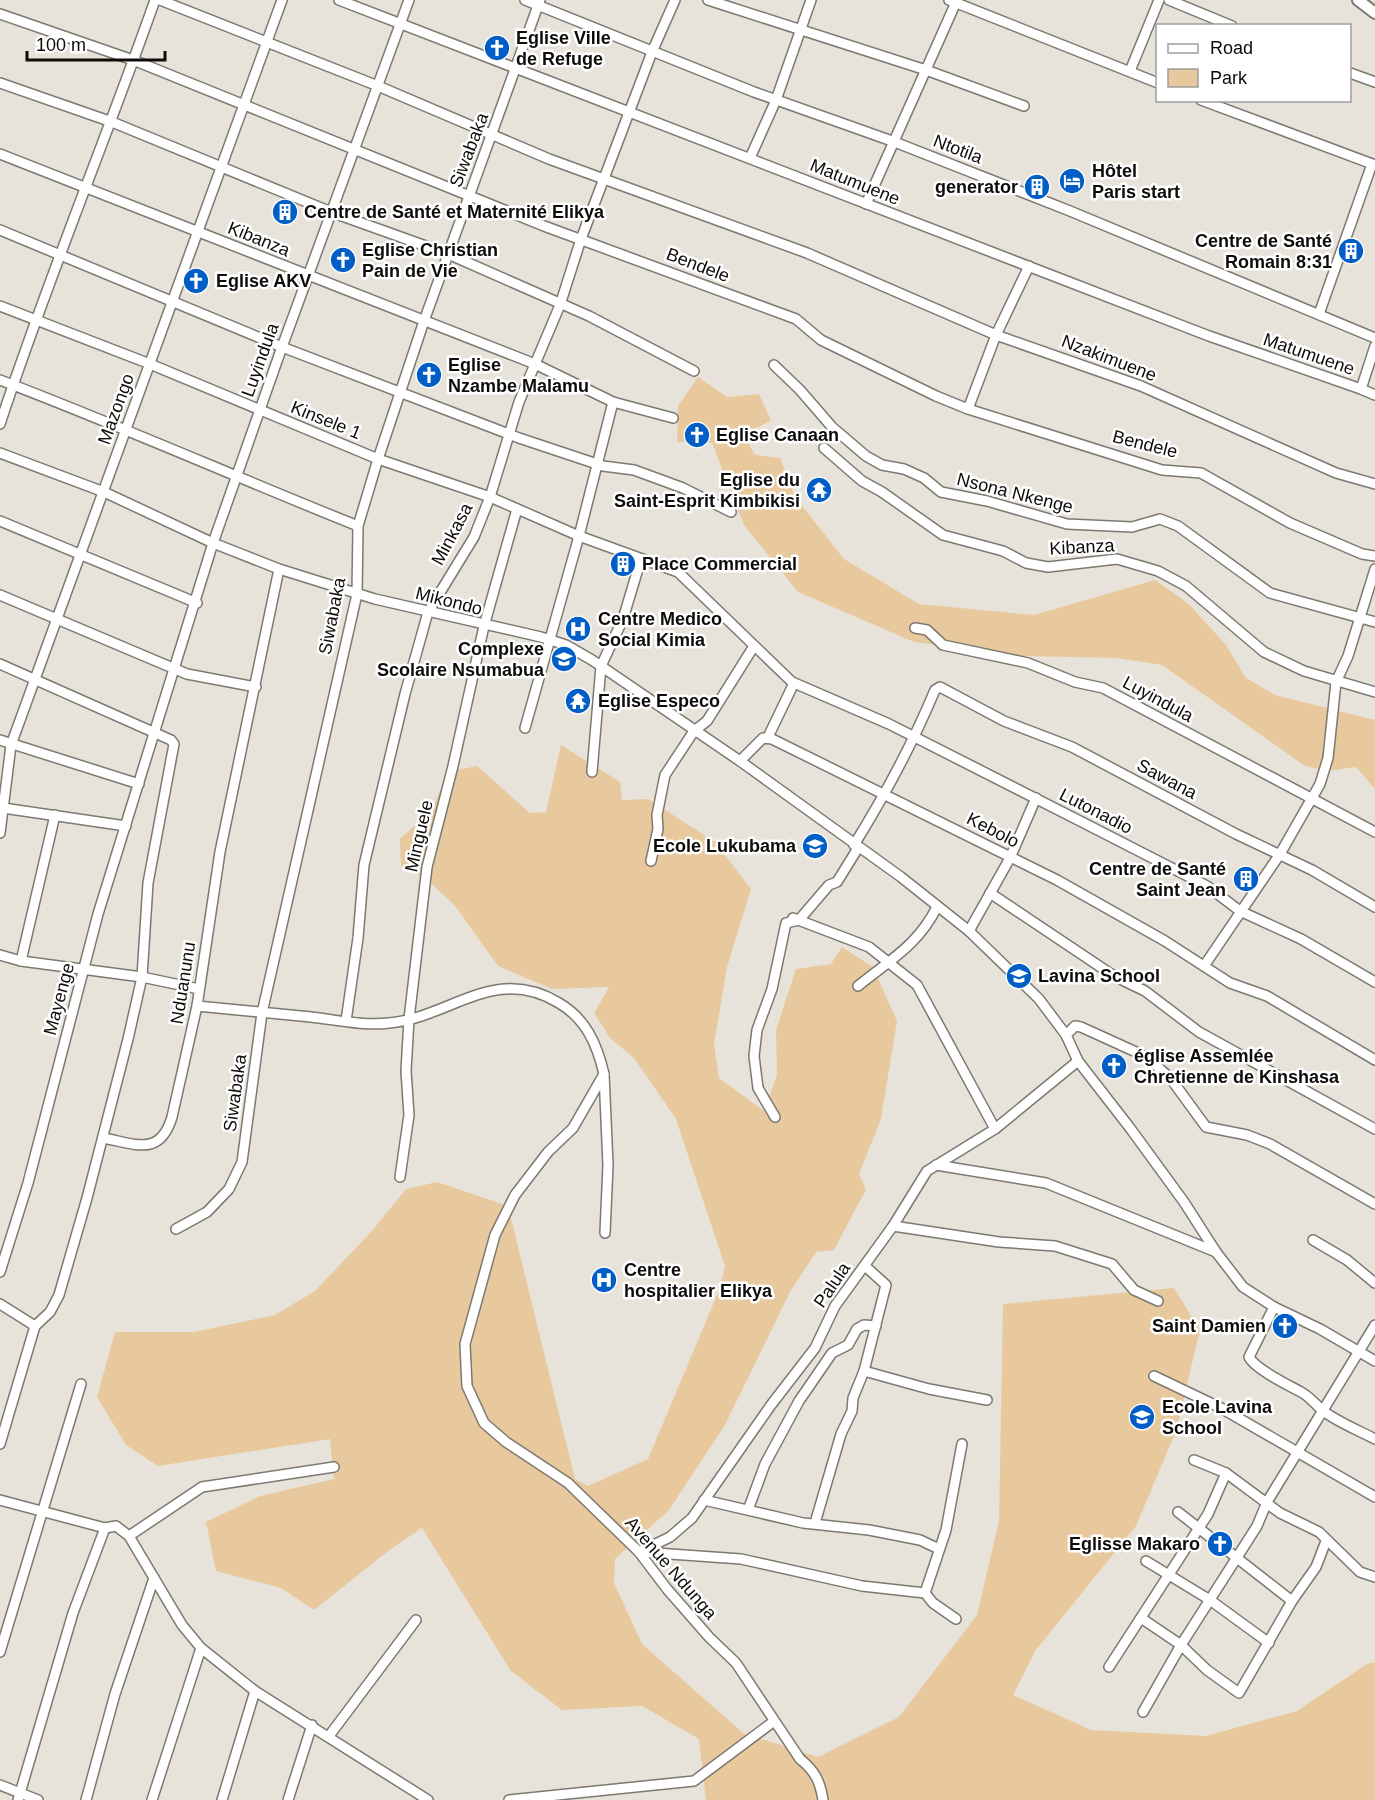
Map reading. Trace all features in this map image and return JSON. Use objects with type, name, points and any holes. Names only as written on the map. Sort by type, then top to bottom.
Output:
[{"type":"street","points":[[0,424],[59,255],[112,122],[155,0]]},
{"type":"street","points":[[160,0],[267,42]]},
{"type":"street","name":"Mazongo","points":[[0,833],[11,746],[37,680],[126,428],[200,232],[282,0]]},
{"type":"street","name":"Matumuene","points":[[339,0],[1209,336],[1375,395]]},
{"type":"street","name":"Luyindula","points":[[155,735],[197,603],[213,543],[409,0]]},
{"type":"street","name":"Ntotila","points":[[525,0],[539,2],[652,52],[776,100],[892,141],[1070,211],[1375,338]]},
{"type":"street","name":"Minkasa","points":[[346,1021],[364,865],[405,694],[428,612],[474,537],[490,497],[534,364],[560,305],[581,239],[652,52],[675,0]]},
{"type":"street","points":[[708,0],[926,70],[1024,106]]},
{"type":"street","points":[[750,158],[776,100],[811,0]]},
{"type":"street","points":[[1130,71],[1159,0]]},
{"type":"street","points":[[1168,0],[1227,24]]},
{"type":"street","points":[[1358,0],[1375,14]]},
{"type":"street","points":[[866,204],[954,1],[1156,81]]},
{"type":"street","name":"Siwabaka","points":[[176,1230],[207,1212],[229,1189],[242,1162],[262,1013],[357,594],[358,526],[424,321],[539,2]]},
{"type":"street","name":"Bendele","points":[[0,14],[133,60],[243,106],[581,239],[796,320],[821,340],[968,409],[1162,470],[1201,473],[1290,523],[1362,554],[1375,556]]},
{"type":"street","name":"Nzakimuene","points":[[267,42],[378,86],[549,159],[606,178],[831,263],[996,335],[1141,386],[1326,468],[1375,484]]},
{"type":"street","points":[[1351,73],[1375,82]]},
{"type":"street","points":[[0,83],[112,122],[331,212],[448,254],[589,316],[694,371]]},
{"type":"street","points":[[1206,102],[1374,164],[1319,314]]},
{"type":"street","name":"Kibanza","points":[[0,154],[534,364],[613,402],[673,418]]},
{"type":"street","points":[[0,230],[174,300],[282,347],[509,434],[598,464],[634,470],[683,488],[731,512]]},
{"type":"street","points":[[968,409],[996,335],[1029,266]]},
{"type":"street","name":"Kinsele 1","points":[[0,306],[150,364],[378,459],[490,497],[579,536],[678,572],[688,579],[754,646]]},
{"type":"street","points":[[1361,389],[1375,346]]},
{"type":"street","name":"Nsona Nkenge","points":[[774,365],[800,390],[832,427],[866,456],[882,465],[904,469],[924,478],[941,492],[987,501],[1067,524],[1132,527],[1161,519],[1178,526],[1270,593],[1375,622]]},
{"type":"street","points":[[0,380],[126,428],[236,477],[358,526]]},
{"type":"street","points":[[525,728],[579,536],[613,402]]},
{"type":"street","name":"Kibanza","points":[[824,448],[862,481],[882,492],[943,536],[1003,551],[1026,562],[1048,567],[1117,559],[1158,571],[1186,586],[1264,652],[1304,671],[1375,692]]},
{"type":"street","name":"Mikondo","points":[[0,453],[104,492],[213,543],[279,569],[357,594],[550,640],[566,645],[601,666],[740,761],[856,847],[901,877],[969,931],[1039,999],[1066,1035],[1078,1061],[1184,1202],[1216,1252],[1244,1287],[1274,1307],[1375,1361]]},
{"type":"street","name":"Minguele","points":[[400,1178],[409,1115],[406,1071],[409,1018],[427,867],[453,766],[484,626],[518,509]]},
{"type":"street","points":[[0,521],[197,603]]},
{"type":"street","points":[[592,772],[601,666],[623,619],[641,559]]},
{"type":"street","name":"Nduanunu","points":[[103,1138],[146,1146],[161,1141],[167,1133],[197,1006],[220,852],[279,569]]},
{"type":"street","points":[[1204,966],[1280,854],[1320,784],[1328,758],[1336,682],[1348,656],[1375,569]]},
{"type":"street","points":[[0,595],[59,618],[176,670],[256,687]]},
{"type":"street","name":"Luyindula","points":[[915,627],[927,630],[943,645],[1028,663],[1075,682],[1103,688],[1375,832]]},
{"type":"street","points":[[651,861],[665,775],[694,730],[707,721],[754,646]]},
{"type":"street","name":"Lutonadio","points":[[754,646],[794,683],[915,737],[1207,886],[1240,911],[1301,939],[1375,982]]},
{"type":"street","points":[[0,664],[155,735],[171,740],[174,744],[148,883],[141,977],[103,1138],[58,1295],[50,1312],[35,1326],[0,1444]]},
{"type":"street","points":[[740,761],[763,738],[768,737],[794,683]]},
{"type":"street","name":"Sawana","points":[[915,737],[935,690],[940,687],[1004,721],[1072,747],[1236,834],[1280,854],[1375,907]]},
{"type":"street","name":"Mayenge","points":[[0,1272],[28,1183],[98,914],[155,735]]},
{"type":"street","name":"Kebolo","points":[[768,737],[1095,901],[1230,983],[1267,996],[1375,1060]]},
{"type":"street","points":[[775,1117],[758,1088],[754,1056],[757,1030],[783,949],[786,923],[795,918],[829,885],[837,882],[915,737]]},
{"type":"street","points":[[0,740],[11,746],[139,784]]},
{"type":"street","points":[[969,931],[1011,858],[1036,798]]},
{"type":"street","points":[[3,808],[126,826]]},
{"type":"street","points":[[21,961],[55,815]]},
{"type":"street","points":[[990,893],[1114,976],[1145,991],[1199,1032],[1375,1129]]},
{"type":"street","points":[[858,986],[909,947],[923,932],[937,907]]},
{"type":"street","points":[[795,918],[869,947],[917,985],[995,1129]]},
{"type":"street","points":[[0,955],[21,961],[85,968],[199,988]]},
{"type":"street","points":[[197,1006],[346,1021],[390,1023],[501,988],[523,988],[544,994],[565,1006],[579,1018],[598,1049],[604,1074],[608,1166],[605,1233]]},
{"type":"street","points":[[1066,1035],[1075,1026],[1081,1027],[1147,1057],[1171,1079],[1206,1127],[1247,1135],[1270,1144],[1375,1204]]},
{"type":"street","name":"Palula","points":[[639,1552],[670,1537],[692,1518],[771,1405],[815,1348],[835,1306],[893,1226],[921,1178],[936,1165],[995,1129],[1078,1061]]},
{"type":"street","name":"Avenue Ndunga","points":[[604,1074],[573,1128],[548,1152],[515,1196],[495,1235],[465,1344],[467,1386],[484,1423],[506,1442],[568,1483],[639,1552],[709,1638],[736,1663],[773,1722],[800,1759],[813,1770],[821,1783],[823,1800]]},
{"type":"street","points":[[936,1165],[1046,1183],[1216,1252]]},
{"type":"street","points":[[893,1226],[999,1242],[1055,1246],[1112,1264],[1134,1290],[1158,1301]]},
{"type":"street","points":[[1313,1240],[1347,1260],[1375,1283]]},
{"type":"street","points":[[815,1523],[841,1434],[852,1412],[853,1398],[864,1371],[886,1285],[865,1266]]},
{"type":"street","points":[[0,1304],[35,1326]]},
{"type":"street","points":[[1274,1307],[1252,1348],[1249,1356],[1252,1364],[1280,1379],[1287,1387],[1302,1392],[1323,1410],[1375,1439]]},
{"type":"street","points":[[748,1510],[765,1464],[799,1401],[832,1353],[848,1345],[857,1329],[864,1325],[876,1326]]},
{"type":"street","points":[[1143,1712],[1181,1645],[1257,1526],[1267,1502],[1375,1325]]},
{"type":"street","points":[[864,1371],[929,1389],[987,1400]]},
{"type":"street","points":[[1154,1376],[1221,1408],[1375,1497]]},
{"type":"street","points":[[0,1652],[81,1384]]},
{"type":"street","points":[[925,1593],[946,1530],[962,1444]]},
{"type":"street","points":[[1194,1460],[1226,1473],[1280,1513],[1319,1533],[1360,1572],[1375,1577]]},
{"type":"street","points":[[129,1536],[202,1487],[334,1467]]},
{"type":"street","points":[[1109,1667],[1208,1514],[1226,1473]]},
{"type":"street","points":[[0,1500],[42,1509],[105,1528],[116,1526],[129,1536],[182,1624],[201,1648],[255,1691],[428,1800]]},
{"type":"street","points":[[704,1500],[815,1523],[920,1540],[939,1549]]},
{"type":"street","points":[[1178,1512],[1292,1600]]},
{"type":"street","points":[[19,1797],[73,1613],[105,1528]]},
{"type":"street","points":[[1141,1618],[1181,1645],[1208,1670],[1239,1693],[1292,1600],[1316,1566],[1326,1541]]},
{"type":"street","points":[[639,1552],[741,1559],[862,1586],[925,1593],[933,1603],[956,1619]]},
{"type":"street","points":[[1146,1561],[1210,1600],[1269,1643]]},
{"type":"street","points":[[86,1800],[114,1694],[154,1578]]},
{"type":"street","points":[[329,1736],[416,1620]]},
{"type":"street","points":[[152,1800],[201,1648]]},
{"type":"street","points":[[222,1800],[255,1691]]},
{"type":"street","points":[[509,1800],[694,1781],[773,1722]]},
{"type":"street","points":[[288,1800],[312,1725]]},
{"type":"street","points":[[0,1785],[19,1797],[38,1800]]},
{"type":"green space","points":[[698,377],[727,397],[759,394],[771,420],[744,435],[755,455],[780,458],[795,497],[844,559],[919,604],[1034,615],[1155,580],[1189,604],[1226,645],[1246,678],[1275,695],[1375,720],[1375,789],[1356,767],[1327,771],[1305,766],[1162,665],[1117,658],[1024,656],[914,642],[798,592],[744,525],[712,443],[677,442],[678,406]]},
{"type":"green space","points":[[561,745],[620,782],[622,800],[648,799],[715,842],[751,889],[727,967],[714,1044],[719,1078],[764,1111],[777,1075],[776,1030],[796,969],[831,964],[842,947],[873,967],[897,1021],[881,1119],[859,1174],[866,1190],[834,1250],[816,1252],[790,1292],[725,1425],[669,1510],[615,1559],[614,1583],[642,1644],[743,1733],[818,1757],[899,1717],[977,1615],[999,1521],[1003,1304],[1174,1288],[1200,1330],[1176,1431],[1136,1526],[1035,1651],[1013,1695],[1091,1730],[1206,1736],[1297,1711],[1367,1664],[1375,1662],[1375,1800],[706,1800],[699,1739],[642,1706],[562,1710],[511,1671],[422,1528],[388,1551],[314,1610],[281,1588],[216,1571],[206,1522],[260,1496],[334,1479],[330,1439],[158,1466],[126,1445],[97,1397],[115,1332],[194,1332],[275,1315],[315,1291],[371,1232],[406,1189],[437,1182],[508,1206],[575,1479],[588,1486],[648,1459],[720,1288],[725,1266],[676,1119],[634,1058],[610,1038],[594,1013],[609,987],[552,989],[498,966],[455,906],[428,880],[401,866],[400,839],[432,810],[448,772],[477,766],[530,813],[546,812]]},
{"type":"place","name":"Eglise Ville de Refuge","points":[[497,48]]},
{"type":"place","name":"Hôtel Paris start","points":[[1072,181]]},
{"type":"place","name":"generator","points":[[1037,187]]},
{"type":"place","name":"Centre de Santé et Maternité Elikya","points":[[285,212]]},
{"type":"place","name":"Centre de Santé Romain 8:31","points":[[1351,251]]},
{"type":"place","name":"Eglise Christian Pain de Vie","points":[[343,260]]},
{"type":"place","name":"Eglise AKV","points":[[196,281]]},
{"type":"place","name":"Eglise Nzambe Malamu","points":[[429,375]]},
{"type":"place","name":"Eglise Canaan","points":[[697,435]]},
{"type":"place","name":"Eglise du Saint-Esprit Kimbikisi","points":[[819,490]]},
{"type":"place","name":"Place Commercial","points":[[623,564]]},
{"type":"place","name":"Centre Medico Social Kimia","points":[[578,629]]},
{"type":"place","name":"Complexe Scolaire Nsumabua","points":[[564,659]]},
{"type":"place","name":"Eglise Especo","points":[[578,701]]},
{"type":"place","name":"Ecole Lukubama","points":[[815,846]]},
{"type":"place","name":"Centre de Santé Saint Jean","points":[[1246,879]]},
{"type":"place","name":"Lavina School","points":[[1019,976]]},
{"type":"place","name":"église Assemlée Chretienne de Kinshasa","points":[[1114,1066]]},
{"type":"place","name":"Centre hospitalier Elikya","points":[[604,1280]]},
{"type":"place","name":"Saint Damien","points":[[1285,1326]]},
{"type":"place","name":"Ecole Lavina School","points":[[1142,1417]]},
{"type":"place","name":"Eglisse Makaro","points":[[1220,1544]]}]
